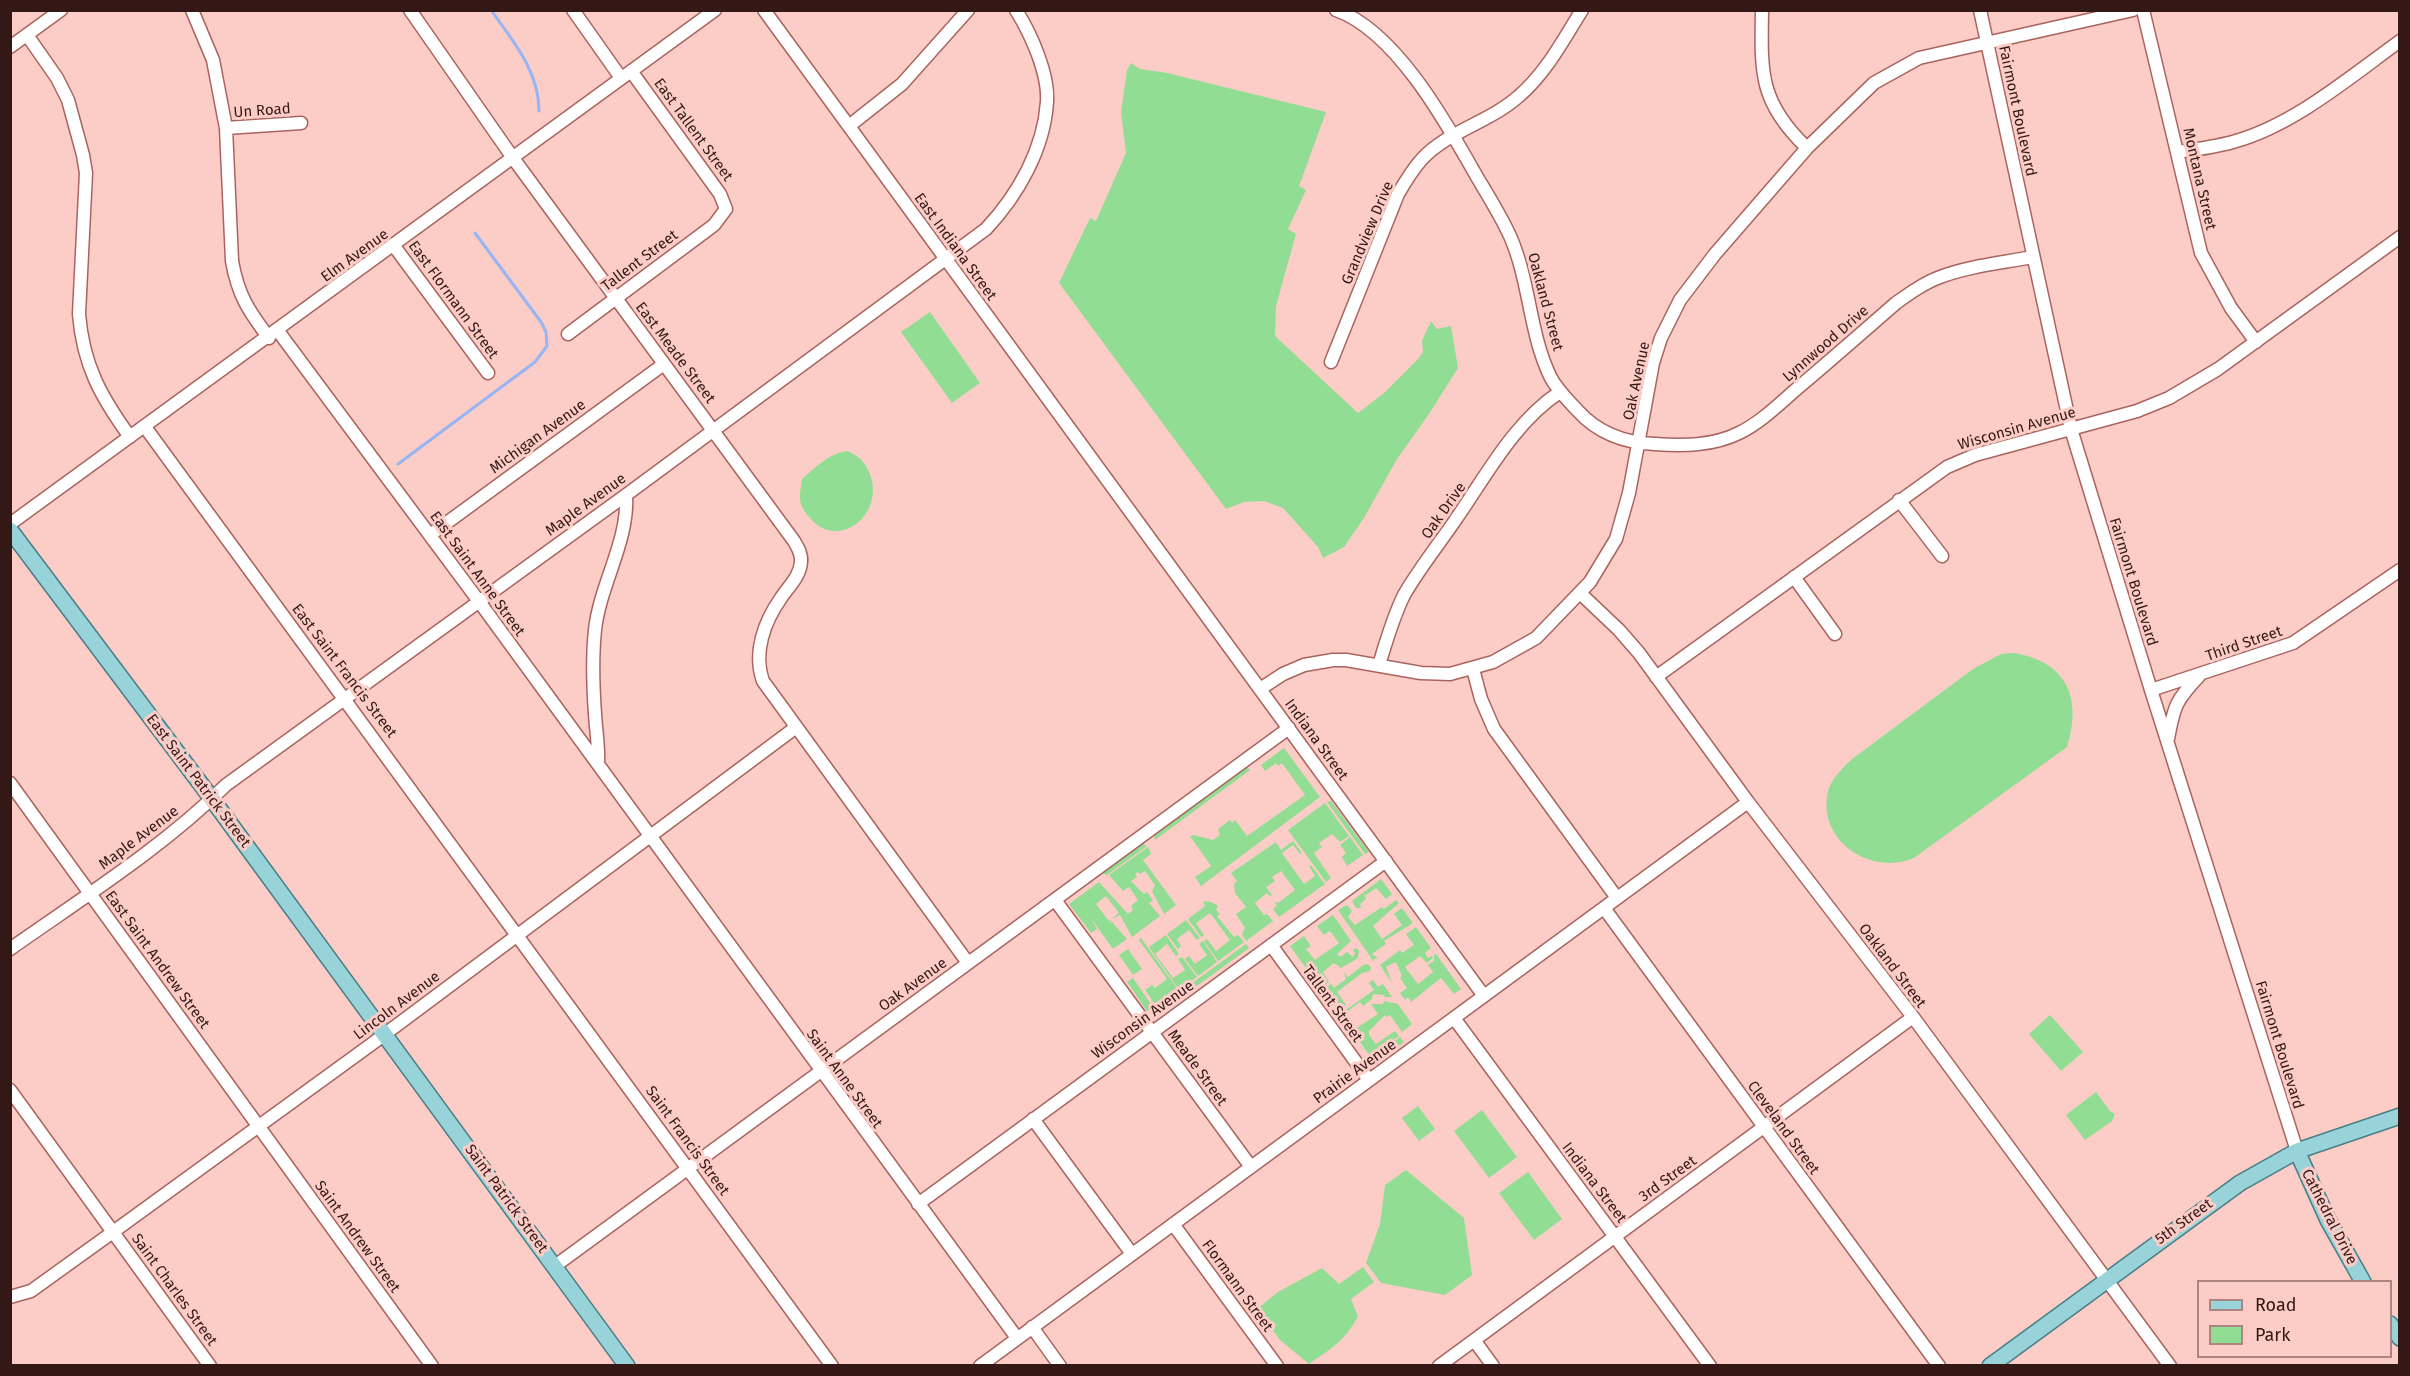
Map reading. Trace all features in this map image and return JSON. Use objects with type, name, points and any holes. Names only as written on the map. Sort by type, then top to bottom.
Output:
[{"type":"main road","name":"East Saint Patrick Street","points":[[10,530],[212,799],[384,1034]]},
{"type":"main road","name":"Saint Patrick Street","points":[[384,1034],[627,1365]]},
{"type":"main road","name":"5th Street","points":[[1990,1365],[2222,1195],[2297,1151],[2400,1116]]},
{"type":"main road","name":"Cathedral Drive","points":[[2297,1151],[2328,1220],[2362,1280]]},
{"type":"street","points":[[10,47],[61,10]]},
{"type":"street","name":"East Saint Anne Street","points":[[192,10],[213,60],[226,129],[232,261],[235,281],[241,297],[273,334],[430,535],[649,836]]},
{"type":"street","name":"East Meade Street","points":[[410,10],[513,158],[800,551],[801,560],[798,573],[772,612],[760,643],[758,658],[763,681],[795,728]]},
{"type":"street","name":"East Tallent Street","points":[[573,10],[720,194],[726,209]]},
{"type":"street","name":"Elm Avenue","points":[[10,524],[716,10]]},
{"type":"street","name":"East Indiana Street","points":[[764,10],[1123,501]]},
{"type":"street","points":[[849,126],[902,84],[968,10]]},
{"type":"street","name":"Maple Avenue","points":[[10,949],[161,841],[226,785],[478,600],[626,495],[987,229],[1006,207],[1028,170],[1040,136],[1047,100],[1041,64],[1029,30],[1016,10]]},
{"type":"street","name":"Grandview Drive","points":[[1331,362],[1398,194],[1422,159],[1454,136],[1504,108],[1520,96],[1552,58],[1582,10]]},
{"type":"street","points":[[1762,10],[1761,67],[1766,88],[1790,132],[1808,148]]},
{"type":"street","name":"Fairmont Boulevard","points":[[1980,10],[2071,429],[2297,1151]]},
{"type":"street","name":"Oak Avenue","points":[[1260,689],[1283,674],[1304,665],[1346,660],[1421,673],[1450,674],[1493,662],[1536,638],[1580,593],[1603,564],[1616,539],[1629,493],[1653,363],[1661,338],[1680,300],[1715,254],[1808,148],[1858,96],[1893,71],[1919,58],[2133,10]]},
{"type":"street","name":"Montana Street","points":[[2143,10],[2201,253],[2231,308],[2256,342]]},
{"type":"street","name":"Oakland Street","points":[[1342,11],[1372,32],[1395,54],[1429,98],[1454,136],[1510,235],[1518,257],[1543,357],[1550,377],[1560,392],[1583,417],[1597,427],[1613,436],[1639,444]]},
{"type":"street","points":[[27,35],[57,78],[77,128],[86,174],[81,331],[90,370],[99,391],[130,437]]},
{"type":"street","points":[[2178,152],[2237,141],[2276,124],[2324,96],[2400,41]]},
{"type":"street","name":"Un Road","points":[[226,129],[301,123]]},
{"type":"street","name":"Tallent Street","points":[[568,334],[714,225],[726,209]]},
{"type":"street","name":"Wisconsin Avenue","points":[[1656,676],[1947,467],[1966,458],[2137,411],[2169,398],[2218,369],[2400,237]]},
{"type":"street","name":"East Flormann Street","points":[[394,246],[488,373]]},
{"type":"street","name":"Lynnwood Drive","points":[[1639,444],[1681,446],[1712,442],[1740,433],[1768,414],[1896,303],[1915,290],[1939,277],[1964,269],[2032,257]]},
{"type":"street","name":"Michigan Avenue","points":[[430,535],[664,364]]},
{"type":"street","name":"Oak Drive","points":[[1379,665],[1391,626],[1404,596],[1506,446],[1531,416],[1547,400],[1560,392]]},
{"type":"street","name":"East Saint Francis Street","points":[[145,427],[518,934]]},
{"type":"street","points":[[598,764],[599,747],[592,665],[595,629],[603,592],[625,523],[626,495]]},
{"type":"street","points":[[1899,500],[1942,556]]},
{"type":"street","name":"Indiana Street","points":[[1123,501],[1484,996]]},
{"type":"street","name":"Third Street","points":[[2151,690],[2293,643],[2400,570]]},
{"type":"street","points":[[1794,577],[1835,634]]},
{"type":"street","name":"Oakland Street","points":[[1580,593],[1619,630],[1656,676],[1748,802],[1913,1017],[2170,1365]]},
{"type":"street","points":[[1473,669],[1484,706],[1498,735],[1617,898]]},
{"type":"street","points":[[2168,743],[2174,707],[2183,692],[2200,675]]},
{"type":"street","points":[[795,728],[968,963]]},
{"type":"street","name":"Lincoln Avenue","points":[[10,1297],[31,1291],[113,1232],[384,1034],[795,728]]},
{"type":"street","name":"Oak Avenue","points":[[555,1266],[1289,728]]},
{"type":"street","name":"East Saint Andrew Street","points":[[10,783],[258,1126]]},
{"type":"street","name":"Prairie Avenue","points":[[980,1365],[1748,802]]},
{"type":"street","name":"Saint Anne Street","points":[[649,836],[1017,1338]]},
{"type":"street","name":"Wisconsin Avenue","points":[[918,1204],[1386,861]]},
{"type":"street","name":"Meade Street","points":[[1055,900],[1251,1167]]},
{"type":"street","name":"Cleveland Street","points":[[1604,908],[1939,1365]]},
{"type":"street","name":"Saint Francis Street","points":[[518,934],[832,1365]]},
{"type":"street","name":"Tallent Street","points":[[1271,945],[1369,1080]]},
{"type":"street","name":"3rd Street","points":[[1439,1365],[1765,1128],[1913,1017]]},
{"type":"street","name":"Indiana Street","points":[[1454,1018],[1710,1365]]},
{"type":"street","name":"Saint Charles Street","points":[[10,1090],[210,1365]]},
{"type":"street","points":[[1033,1119],[1132,1254]]},
{"type":"street","name":"Saint Andrew Street","points":[[258,1126],[432,1365]]},
{"type":"street","name":"Flormann Street","points":[[1173,1224],[1277,1365]]},
{"type":"street","points":[[1032,1327],[1060,1365]]},
{"type":"street","points":[[1474,1340],[1493,1365]]},
{"type":"green space","points":[[1131,63],[1140,69],[1167,73],[1326,112],[1299,186],[1306,190],[1288,229],[1296,234],[1276,306],[1275,336],[1358,413],[1384,393],[1418,359],[1423,352],[1422,341],[1431,321],[1437,329],[1451,326],[1458,368],[1397,459],[1364,518],[1344,547],[1323,558],[1318,547],[1283,508],[1264,501],[1244,502],[1226,509],[1059,283],[1090,218],[1096,221],[1126,153],[1121,112],[1127,70]]},
{"type":"green space","points":[[930,312],[980,383],[952,403],[901,332]]},
{"type":"green space","points":[[847,451],[856,455],[865,464],[871,477],[873,491],[864,516],[845,530],[833,531],[821,527],[803,508],[800,497],[802,479],[828,458]]},
{"type":"green space","points":[[2013,653],[2031,657],[2046,664],[2058,673],[2066,684],[2073,712],[2067,747],[1914,858],[1897,862],[1880,862],[1863,857],[1849,849],[1837,837],[1830,823],[1826,806],[1829,788],[1839,772],[1852,759],[1973,669],[2001,654]]},
{"type":"green space","points":[[1284,748],[1320,797],[1201,886],[1195,877],[1211,866],[1190,836],[1213,840],[1220,835],[1218,829],[1230,820],[1232,823],[1235,820],[1247,836],[1305,795],[1282,763],[1278,766],[1276,763],[1265,771],[1261,765]]},
{"type":"green space","points":[[1246,766],[1250,770],[1155,840],[1154,834]]},
{"type":"green space","points":[[1331,801],[1369,852],[1365,854],[1327,802]]},
{"type":"green space","points":[[1325,803],[1349,836],[1340,842],[1332,834],[1319,843],[1322,847],[1314,853],[1331,878],[1326,882],[1288,830]]},
{"type":"green space","points":[[1350,837],[1363,855],[1347,866],[1342,857],[1346,853],[1340,845]]},
{"type":"green space","points":[[1293,841],[1302,853],[1300,854],[1293,845],[1282,853],[1304,884],[1315,876],[1309,866],[1311,865],[1325,884],[1279,917],[1273,909],[1277,906],[1274,902],[1278,903],[1295,890],[1281,871],[1272,877],[1275,881],[1266,887],[1272,895],[1267,893],[1255,903],[1264,915],[1267,914],[1273,921],[1246,941],[1242,934],[1245,928],[1236,914],[1246,907],[1235,893],[1234,884],[1237,881],[1231,873],[1276,842],[1281,850]]},
{"type":"green space","points":[[1142,843],[1147,846],[1107,875],[1102,873]]},
{"type":"green space","points":[[1148,847],[1151,854],[1143,860],[1176,905],[1164,914],[1152,891],[1155,885],[1145,871],[1135,874],[1137,877],[1131,881],[1144,894],[1147,892],[1153,900],[1149,903],[1160,916],[1132,937],[1120,915],[1112,919],[1119,913],[1106,896],[1096,904],[1109,921],[1112,920],[1109,923],[1112,922],[1127,939],[1113,949],[1090,917],[1097,929],[1091,933],[1069,904],[1099,882],[1128,914],[1133,910],[1131,906],[1138,900],[1129,887],[1123,891],[1109,875]]},
{"type":"green space","points":[[1381,879],[1392,894],[1386,899],[1376,888],[1364,894],[1366,899],[1360,904],[1361,908],[1356,908],[1352,901]]},
{"type":"green space","points":[[1396,900],[1399,903],[1373,926],[1382,939],[1402,925],[1394,914],[1402,908],[1413,923],[1384,941],[1386,944],[1372,954],[1378,958],[1374,959],[1374,962],[1338,910],[1347,905],[1352,911],[1348,917],[1355,925]]},
{"type":"green space","points":[[1203,901],[1218,906],[1216,910],[1220,914],[1217,916],[1234,937],[1238,935],[1244,942],[1218,961],[1204,941],[1207,939],[1216,951],[1230,940],[1210,913],[1196,923],[1204,935],[1201,937],[1188,919],[1205,906]]},
{"type":"green space","points":[[1333,915],[1351,941],[1337,954],[1340,957],[1347,952],[1353,957],[1355,948],[1359,950],[1358,958],[1341,968],[1334,963],[1323,972],[1329,982],[1321,989],[1290,946],[1304,936],[1311,946],[1306,949],[1315,960],[1339,943],[1330,931],[1324,935],[1317,926]]},
{"type":"green space","points":[[1186,920],[1200,938],[1197,940],[1189,930],[1177,939],[1181,946],[1178,949],[1167,934]]},
{"type":"green space","points":[[1416,927],[1431,948],[1425,953],[1428,958],[1432,956],[1433,958],[1427,963],[1420,956],[1405,967],[1418,984],[1433,972],[1428,965],[1434,961],[1436,954],[1461,989],[1454,994],[1441,978],[1411,1002],[1408,997],[1405,1000],[1400,993],[1407,988],[1400,978],[1402,976],[1396,962],[1386,967],[1392,983],[1380,965],[1400,950],[1402,953],[1414,945],[1406,934]]},
{"type":"green space","points":[[1166,935],[1179,954],[1176,956],[1167,944],[1155,954],[1173,978],[1185,970],[1178,959],[1182,957],[1197,977],[1179,990],[1149,947]]},
{"type":"green space","points":[[1141,938],[1178,990],[1156,1006],[1145,990],[1152,985],[1155,988],[1167,979],[1139,940]]},
{"type":"green space","points":[[1203,941],[1217,962],[1198,976],[1185,959],[1189,956],[1195,964],[1207,955],[1199,944]]},
{"type":"green space","points":[[1246,944],[1249,948],[1161,1012],[1158,1008]]},
{"type":"green space","points":[[1128,949],[1142,969],[1133,975],[1119,955]]},
{"type":"green space","points":[[1368,964],[1370,971],[1362,973],[1337,992],[1346,1005],[1338,1011],[1323,990],[1331,984],[1334,988],[1346,979],[1344,972],[1348,977],[1363,965]]},
{"type":"green space","points":[[1133,978],[1153,1007],[1147,1011],[1127,982]]},
{"type":"green space","points":[[1373,980],[1378,987],[1383,984],[1392,997],[1373,994],[1372,999],[1363,1006],[1360,1002],[1341,1016],[1340,1014],[1374,990],[1369,983]]},
{"type":"green space","points":[[1384,1001],[1398,1004],[1412,1024],[1402,1032],[1390,1015],[1387,1017],[1385,1015],[1369,1031],[1369,1035],[1376,1044],[1395,1031],[1399,1036],[1370,1056],[1352,1031],[1378,1014],[1371,1004],[1383,1004]]},
{"type":"green space","points":[[2050,1015],[2083,1052],[2061,1071],[2029,1034]]},
{"type":"green space","points":[[1400,1037],[1404,1042],[1376,1063],[1372,1057]]},
{"type":"green space","points":[[2096,1092],[2110,1111],[2115,1114],[2112,1121],[2085,1140],[2066,1115]]},
{"type":"green space","points":[[1418,1106],[1435,1129],[1419,1141],[1402,1118]]},
{"type":"green space","points":[[1482,1110],[1517,1157],[1489,1178],[1454,1131]]},
{"type":"green space","points":[[1406,1170],[1464,1218],[1472,1275],[1445,1295],[1381,1283],[1366,1263],[1380,1224],[1385,1185]]},
{"type":"green space","points":[[1528,1172],[1562,1219],[1534,1240],[1499,1193]]},
{"type":"green space","points":[[1363,1267],[1374,1282],[1351,1299],[1358,1316],[1343,1338],[1309,1364],[1280,1340],[1257,1309],[1278,1292],[1322,1268],[1339,1284]]},
{"type":"waterway","points":[[491,10],[516,45],[530,70],[538,96],[539,111]]},
{"type":"waterway","points":[[398,464],[535,362],[547,346],[546,332],[541,322],[475,233]]}]
